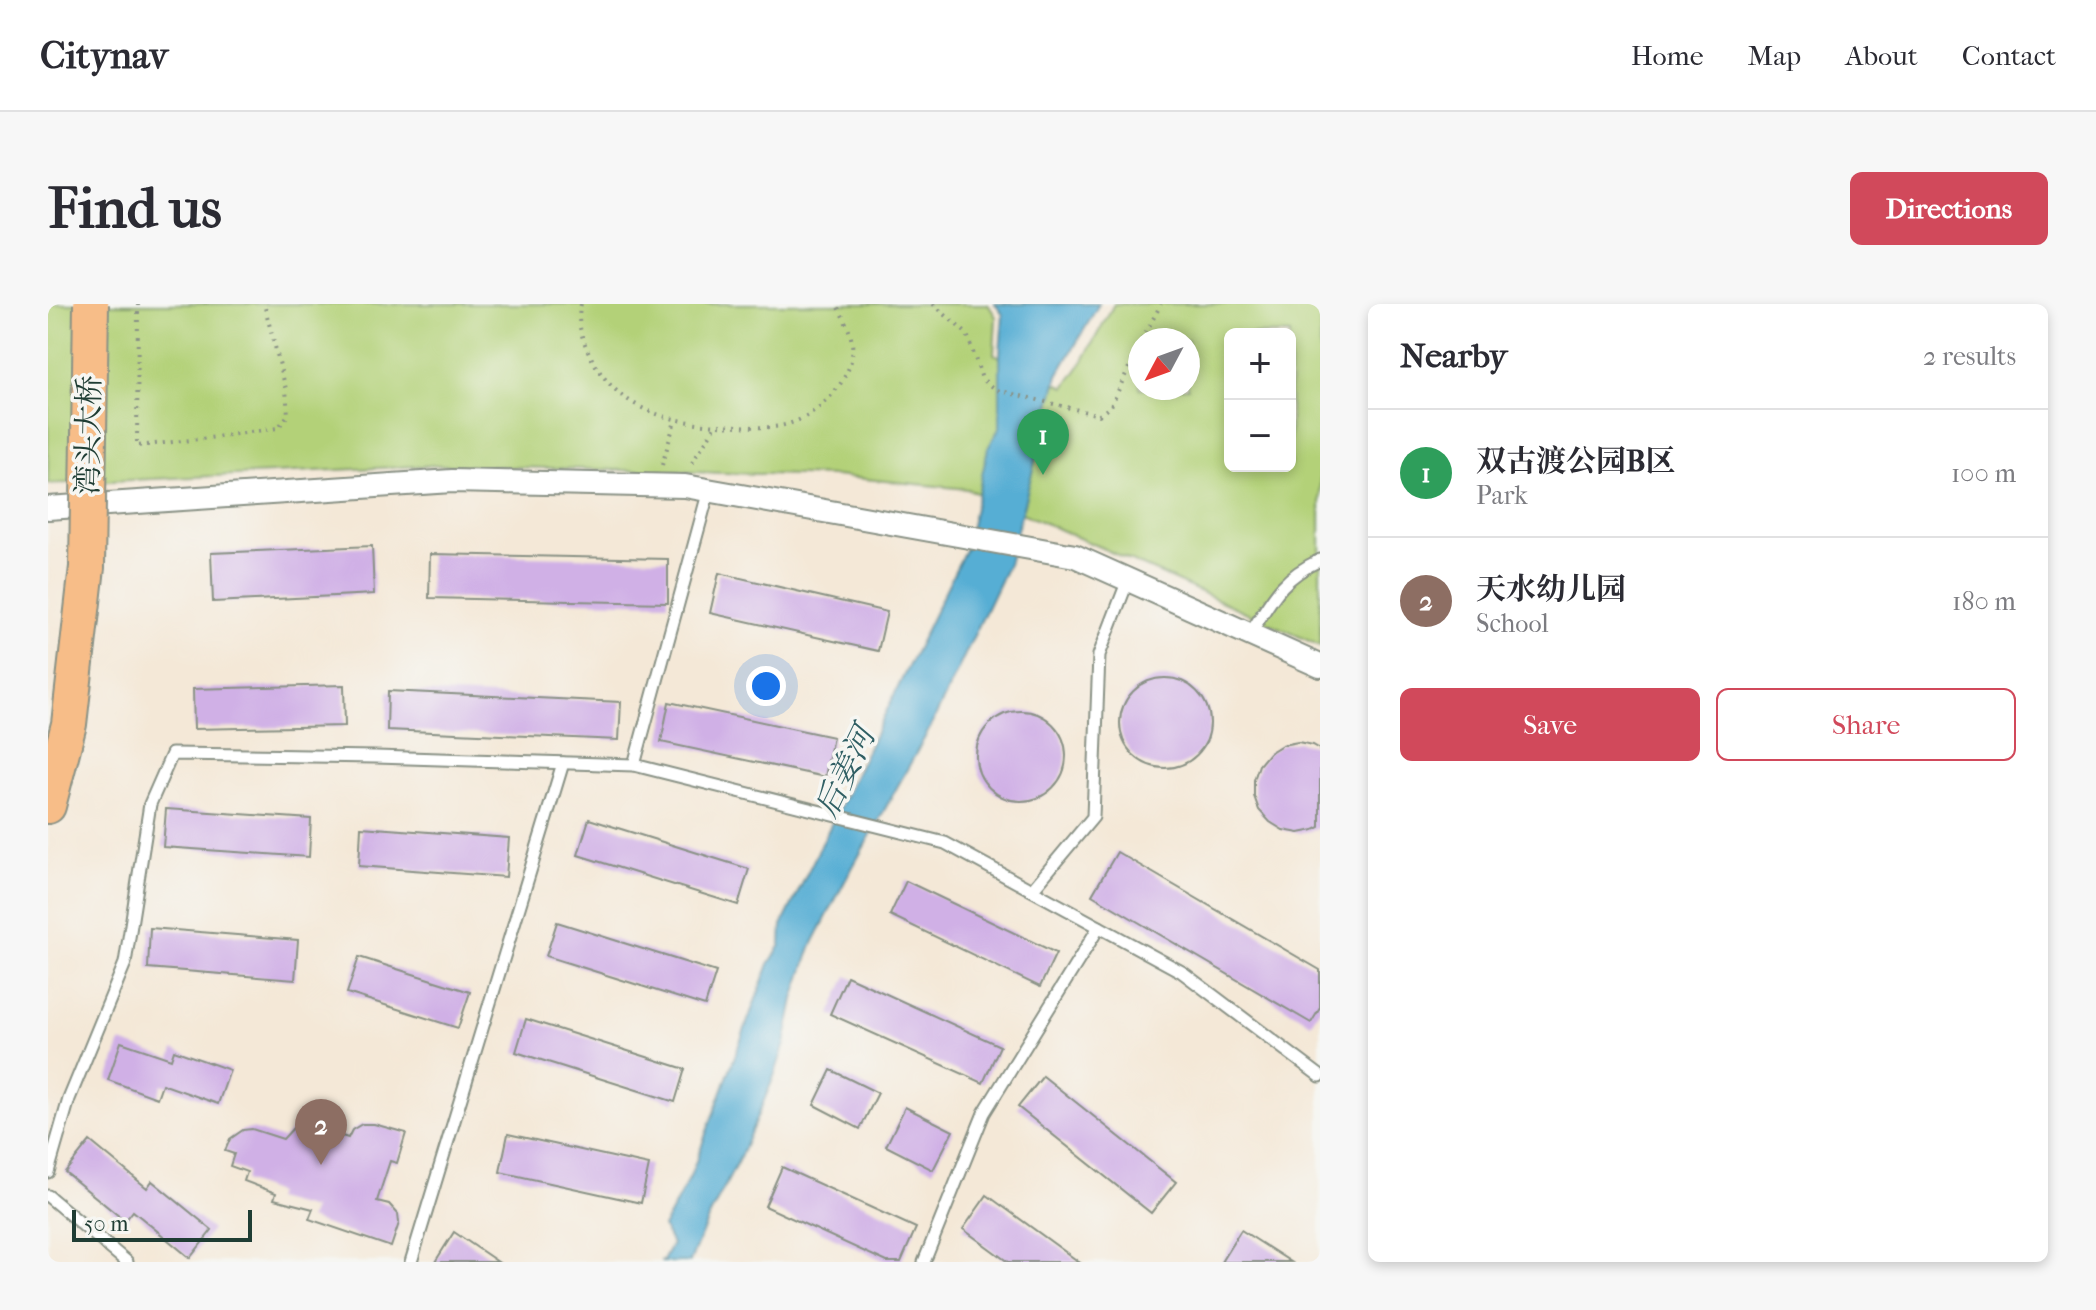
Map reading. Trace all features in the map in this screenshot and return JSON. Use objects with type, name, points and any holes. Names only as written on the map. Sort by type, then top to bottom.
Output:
[{"type":"main road","name":"湾头大桥","points":[[48,806],[69,724],[87,567],[91,304]]},
{"type":"street","points":[[48,508],[452,481],[667,486],[709,490],[1075,556],[1320,666]]},
{"type":"lane","points":[[634,765],[709,490]]},
{"type":"lane","points":[[1250,634],[1282,585],[1304,567],[1320,560]]},
{"type":"lane","points":[[1032,890],[1093,817],[1099,655],[1128,580]]},
{"type":"lane","points":[[48,1172],[69,1099],[125,963],[150,804],[172,754],[634,765],[945,843],[1182,972],[1320,1076]]},
{"type":"lane","points":[[411,1262],[563,763]]},
{"type":"lane","points":[[924,1262],[984,1113],[1099,927]]},
{"type":"lane","points":[[48,1196],[127,1262]]},
{"type":"path","points":[[138,304],[137,446],[278,428],[288,415],[286,389],[264,304]]},
{"type":"path","points":[[581,304],[578,317],[583,339],[594,363],[613,386],[635,404],[675,421],[770,427],[788,424],[811,414],[831,397],[846,374],[853,347],[847,323],[836,304]]},
{"type":"path","points":[[933,304],[967,334],[982,379],[997,390],[1099,415],[1111,406],[1128,370]]},
{"type":"path","points":[[1148,328],[1161,304]]},
{"type":"path","points":[[667,486],[675,421]]},
{"type":"path","points":[[667,486],[716,425]]},
{"type":"green space","points":[[48,304],[988,304],[996,317],[994,354],[1065,387],[1114,304],[1320,304],[1320,646],[967,489],[834,476],[441,465],[48,484]]},
{"type":"water","points":[[995,304],[1099,304],[1058,375],[1008,564],[930,728],[811,947],[794,999],[785,1044],[742,1153],[690,1262],[660,1262],[672,1244],[663,1227],[690,1177],[769,964],[781,945],[782,925],[966,548],[988,448],[1000,427],[1003,315]]},
{"type":"building","points":[[372,546],[374,594],[213,602],[211,553]]},
{"type":"building","points":[[430,554],[668,559],[668,603],[429,598]]},
{"type":"building","points":[[719,573],[887,612],[878,651],[710,613]]},
{"type":"building","points":[[1165,678],[1182,682],[1197,691],[1206,706],[1210,723],[1206,740],[1197,755],[1182,764],[1165,768],[1148,764],[1133,755],[1124,740],[1120,723],[1124,706],[1133,691],[1148,682]]},
{"type":"building","points":[[344,685],[345,726],[194,729],[193,689]]},
{"type":"building","points":[[388,691],[621,702],[619,740],[387,730]]},
{"type":"building","points":[[669,702],[833,737],[825,777],[661,742]]},
{"type":"building","points":[[1021,711],[1038,715],[1053,724],[1062,739],[1066,756],[1062,773],[1053,788],[1038,797],[1021,801],[1004,797],[989,788],[980,773],[976,756],[980,739],[989,724],[1004,715]]},
{"type":"building","points":[[1298,742],[1320,749],[1320,827],[1299,833],[1283,830],[1270,822],[1259,810],[1254,796],[1254,780],[1259,765],[1269,753],[1282,745]]},
{"type":"building","points":[[166,809],[311,819],[309,857],[163,847]]},
{"type":"building","points":[[589,819],[749,869],[738,905],[578,855]]},
{"type":"building","points":[[361,827],[509,838],[506,877],[359,866]]},
{"type":"building","points":[[1117,852],[1320,970],[1320,1008],[1311,1023],[1092,895]]},
{"type":"building","points":[[906,881],[1056,953],[1040,987],[890,915]]},
{"type":"building","points":[[557,922],[716,972],[705,1006],[546,956]]},
{"type":"building","points":[[150,928],[298,940],[295,980],[148,968]]},
{"type":"building","points":[[359,957],[470,992],[458,1028],[347,993]]},
{"type":"building","points":[[847,976],[1000,1046],[983,1083],[830,1014]]},
{"type":"building","points":[[526,1019],[685,1069],[675,1102],[516,1052]]},
{"type":"building","points":[[121,1042],[171,1059],[174,1050],[230,1070],[218,1104],[162,1084],[157,1098],[108,1080]]},
{"type":"building","points":[[831,1070],[878,1093],[860,1129],[814,1105]]},
{"type":"building","points":[[1043,1076],[1176,1182],[1151,1213],[1018,1107]]},
{"type":"building","points":[[905,1107],[953,1131],[933,1170],[886,1146]]},
{"type":"building","points":[[362,1124],[374,1124],[406,1133],[397,1163],[390,1161],[377,1201],[389,1204],[398,1214],[399,1223],[391,1247],[309,1219],[313,1209],[274,1199],[276,1193],[244,1181],[247,1172],[230,1166],[234,1154],[225,1151],[230,1139],[243,1130],[252,1129],[283,1139],[294,1127],[307,1125],[348,1138],[352,1130]]},
{"type":"building","points":[[508,1134],[649,1165],[641,1203],[500,1172]]},
{"type":"building","points":[[90,1141],[147,1188],[152,1181],[212,1230],[190,1258],[133,1211],[125,1221],[65,1172]]},
{"type":"building","points":[[782,1167],[916,1228],[901,1262],[887,1262],[765,1206]]},
{"type":"building","points":[[987,1195],[1079,1262],[1008,1262],[963,1229]]},
{"type":"building","points":[[1241,1230],[1291,1262],[1221,1262]]},
{"type":"building","points":[[454,1232],[498,1262],[435,1262]]},
{"type":"place","name":"双古渡公园B区","points":[[1043,475]]},
{"type":"place","name":"天水幼儿园","points":[[321,1165]]},
{"type":"water label","name":"后姜河","points":[[845,772]]}]
